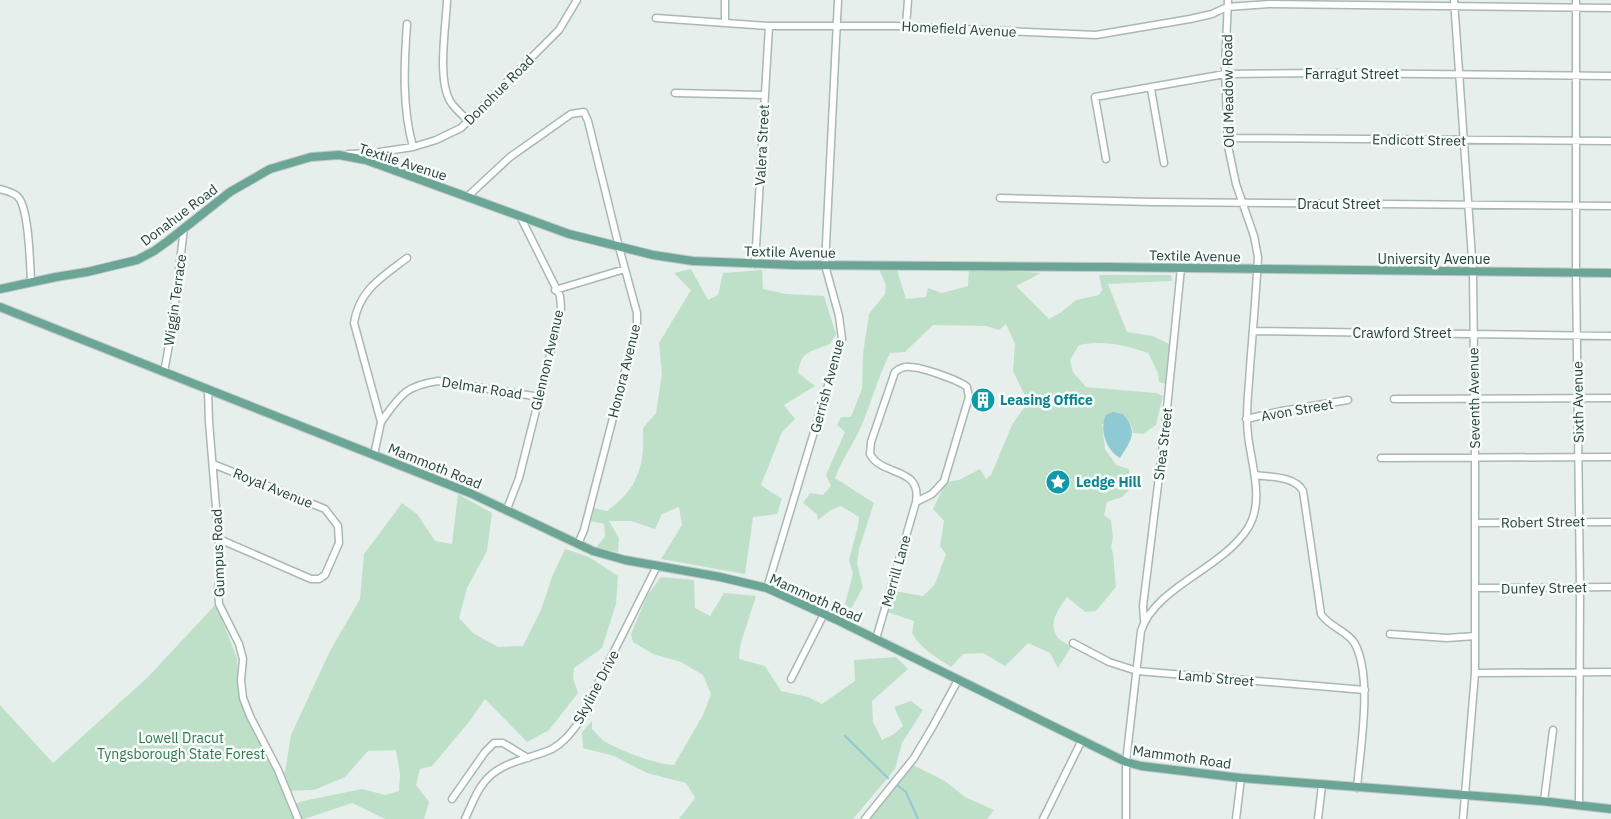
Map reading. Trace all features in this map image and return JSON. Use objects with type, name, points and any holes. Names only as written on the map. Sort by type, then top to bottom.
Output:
[{"type":"main road","name":"Textile Avenue","points":[[340,155],[366,160],[569,234],[653,255],[693,261],[825,265],[1257,269]]},
{"type":"main road","name":"Donahue Road","points":[[0,289],[137,260],[154,251],[230,192],[270,169],[310,157],[340,155]]},
{"type":"main road","name":"University Avenue","points":[[1257,269],[1611,273]]},
{"type":"main road","points":[[0,301],[3,308]]},
{"type":"main road","name":"Mammoth Road","points":[[3,308],[507,509],[578,544],[612,557],[720,577],[767,588],[876,639],[1126,762],[1157,768],[1322,786],[1544,801],[1611,809]]},
{"type":"street","points":[[447,0],[443,61],[446,89],[454,107],[469,121]]},
{"type":"street","name":"Donohue Road","points":[[340,155],[373,153],[413,147],[461,128],[558,30],[577,0]]},
{"type":"street","points":[[724,23],[725,0]]},
{"type":"street","name":"Gerrish Avenue","points":[[767,588],[842,339],[839,316],[825,265],[838,0]]},
{"type":"street","points":[[906,26],[908,0]]},
{"type":"street","name":"Seventh Avenue","points":[[1454,0],[1473,272],[1476,636],[1473,715],[1463,819]]},
{"type":"street","name":"Sixth Avenue","points":[[1576,0],[1576,273],[1580,522],[1579,805]]},
{"type":"street","name":"Homefield Avenue","points":[[656,18],[769,26],[906,26],[1096,35],[1212,14],[1228,3],[1454,8],[1611,8]]},
{"type":"street","name":"Old Meadow Road","points":[[1144,620],[1172,591],[1218,559],[1241,538],[1250,525],[1255,504],[1255,475],[1246,419],[1258,257],[1254,236],[1231,166],[1227,138],[1228,3]]},
{"type":"street","points":[[407,24],[405,88],[407,125],[413,147]]},
{"type":"street","name":"Valera Street","points":[[755,264],[769,26]]},
{"type":"street","name":"Farragut Street","points":[[1106,158],[1095,97],[1151,89],[1226,74],[1611,76]]},
{"type":"street","points":[[1151,89],[1164,163]]},
{"type":"street","points":[[675,93],[765,95]]},
{"type":"street","name":"Honora Avenue","points":[[467,197],[510,157],[571,114],[583,112],[588,121],[637,313],[636,334],[597,475],[584,530],[578,544]]},
{"type":"street","name":"Endicott Street","points":[[1227,138],[1611,141]]},
{"type":"street","points":[[0,189],[16,194],[22,201],[32,281]]},
{"type":"street","name":"Dracut Street","points":[[1000,198],[1244,203],[1611,206]]},
{"type":"street","name":"Glennon Avenue","points":[[507,509],[519,478],[561,308],[560,296],[555,290],[520,216]]},
{"type":"street","name":"Wiggin Terrace","points":[[164,372],[174,320],[184,228]]},
{"type":"street","points":[[374,455],[381,422],[354,323],[355,316],[366,291],[407,258]]},
{"type":"street","name":"Shea Street","points":[[1126,819],[1126,762],[1133,691],[1144,620],[1143,606],[1165,428],[1181,268]]},
{"type":"street","points":[[555,290],[625,269]]},
{"type":"street","name":"Crawford Street","points":[[1253,331],[1611,336]]},
{"type":"street","points":[[905,367],[916,367],[959,381],[967,387],[968,392],[968,403],[944,480],[932,494],[916,502],[917,489],[913,482],[907,476],[880,464],[870,454],[871,442],[895,372],[905,367]]},
{"type":"street","name":"Delmar Road","points":[[381,422],[399,397],[408,389],[421,383],[438,381],[540,397]]},
{"type":"street","name":"Gumpus Road","points":[[208,390],[221,568],[218,588],[219,604],[239,644],[243,659],[243,698],[250,716],[278,770],[298,819]]},
{"type":"street","points":[[1394,399],[1611,398]]},
{"type":"street","name":"Avon Street","points":[[1246,419],[1348,400]]},
{"type":"street","points":[[1381,458],[1611,457]]},
{"type":"street","name":"Royal Avenue","points":[[213,464],[325,509],[338,526],[339,543],[325,575],[319,579],[312,579],[219,539]]},
{"type":"street","points":[[1255,475],[1294,483],[1300,486],[1303,491],[1321,614],[1326,621],[1354,642],[1362,668],[1365,690],[1357,788]]},
{"type":"street","name":"Merrill Lane","points":[[876,639],[916,502]]},
{"type":"street","name":"Robert Street","points":[[1475,523],[1611,522]]},
{"type":"street","name":"Skyline Drive","points":[[465,819],[479,789],[489,776],[500,768],[552,748],[565,740],[577,725],[657,566]]},
{"type":"street","name":"Dunfey Street","points":[[1476,588],[1611,587]]},
{"type":"street","points":[[791,679],[824,614]]},
{"type":"street","points":[[1390,634],[1447,638],[1476,636]]},
{"type":"street","name":"Lamb Street","points":[[1073,643],[1109,662],[1137,671],[1365,690]]},
{"type":"street","points":[[1475,673],[1611,672]]},
{"type":"street","points":[[865,819],[914,758],[958,680]]},
{"type":"street","points":[[1544,801],[1553,730]]},
{"type":"street","points":[[1043,819],[1082,740]]},
{"type":"street","points":[[452,799],[485,752],[494,743],[504,743],[528,758]]},
{"type":"street","points":[[1236,819],[1240,778]]},
{"type":"street","points":[[1318,819],[1322,786]]},
{"type":"green space","points":[[896,267],[906,299],[926,297],[928,288],[942,293],[968,286],[969,269],[1041,273],[1016,286],[1049,319],[1076,300],[1099,295],[1102,290],[1099,275],[1171,275],[1172,281],[1108,284],[1127,332],[1153,336],[1169,344],[1166,384],[1159,382],[1158,373],[1148,353],[1131,348],[1106,343],[1079,345],[1070,360],[1073,372],[1086,387],[1156,393],[1163,396],[1156,425],[1143,434],[1133,433],[1129,422],[1102,424],[1105,449],[1116,465],[1129,469],[1131,488],[1122,497],[1107,502],[1104,515],[1111,520],[1113,538],[1111,547],[1116,587],[1096,611],[1085,612],[1067,597],[1064,601],[1055,616],[1054,627],[1058,638],[1071,647],[1058,668],[1050,653],[1028,643],[1005,666],[983,653],[963,654],[951,667],[920,644],[912,633],[914,621],[887,612],[894,591],[923,596],[935,584],[946,554],[940,546],[944,521],[933,509],[946,482],[959,480],[980,469],[986,479],[991,475],[1012,425],[1028,402],[1013,371],[1015,344],[1006,324],[999,330],[986,326],[933,325],[905,352],[890,353],[860,429],[835,478],[874,503],[859,549],[857,564],[863,587],[851,609],[845,604],[853,574],[849,560],[859,517],[841,506],[831,510],[818,520],[817,514],[803,503],[810,493],[823,495],[831,486],[826,475],[845,432],[837,425],[841,417],[851,417],[862,389],[863,354],[869,314],[885,294],[886,285],[879,269]]},
{"type":"green space","points":[[691,269],[708,300],[718,295],[723,273],[762,270],[763,289],[786,294],[824,296],[836,334],[830,344],[808,353],[799,365],[798,373],[815,386],[784,405],[795,419],[782,432],[761,485],[782,499],[777,514],[753,517],[745,574],[661,559],[682,525],[679,507],[662,514],[655,529],[631,521],[609,521],[619,538],[618,552],[596,548],[605,536],[604,524],[591,521],[594,508],[607,511],[618,503],[633,485],[641,465],[643,428],[656,413],[662,374],[659,343],[691,290],[674,273]]},
{"type":"green space","name":"Lowell Dracut Tyngsborough State Forest","points":[[458,494],[492,513],[487,551],[467,588],[459,618],[473,633],[498,647],[523,646],[541,610],[552,577],[565,549],[589,557],[618,576],[616,604],[602,648],[574,668],[573,678],[578,693],[549,730],[527,742],[485,699],[469,722],[432,766],[420,769],[416,785],[429,802],[424,819],[385,819],[352,803],[304,819],[0,819],[0,705],[53,763],[148,677],[216,604],[237,658],[238,681],[277,776],[285,772],[291,735],[330,651],[360,599],[364,554],[402,503],[417,514],[435,541],[452,544]],"holes":[[[396,750],[400,774],[399,791],[385,795],[362,789],[303,801],[288,807],[283,791],[314,790],[345,777],[368,751]]]},
{"type":"green space","points":[[661,577],[694,580],[695,608],[710,616],[724,593],[756,596],[740,646],[739,659],[765,666],[781,691],[808,697],[822,704],[855,681],[854,660],[896,657],[908,669],[872,701],[873,722],[882,740],[894,734],[903,726],[894,707],[911,701],[923,710],[902,743],[895,769],[853,819],[679,819],[695,798],[686,783],[647,773],[614,756],[583,748],[582,732],[592,721],[592,729],[613,746],[649,760],[674,765],[703,715],[711,694],[703,675],[681,662],[653,654],[633,642],[631,634],[647,596]]},
{"type":"green space","points":[[913,765],[945,781],[965,797],[994,810],[987,819],[869,819]]},
{"type":"water","points":[[1113,412],[1123,414],[1128,420],[1132,431],[1128,446],[1120,458],[1111,450],[1104,433],[1103,426],[1106,415]]},
{"type":"waterway","points":[[845,736],[888,778]]},
{"type":"waterway","points":[[897,785],[906,792],[918,819]]},
{"type":"place","name":"Leasing Office","points":[[983,400]]},
{"type":"place","name":"Ledge Hill","points":[[1058,482]]}]
